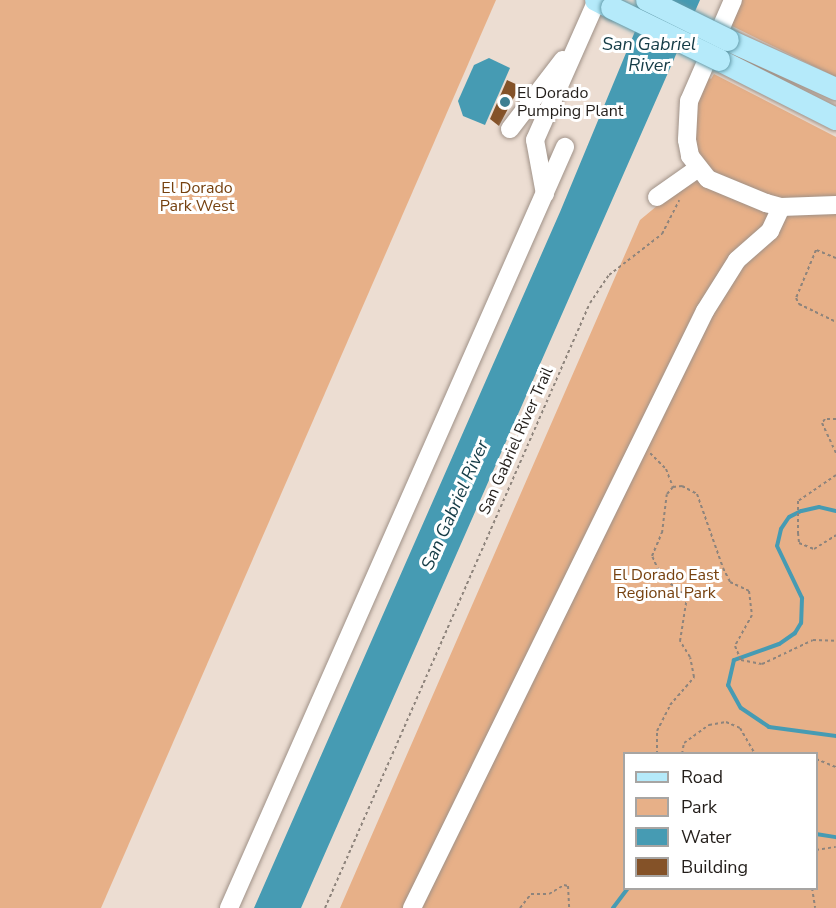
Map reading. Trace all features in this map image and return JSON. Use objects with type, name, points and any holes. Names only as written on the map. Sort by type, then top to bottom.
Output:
[{"type":"main road","points":[[647,0],[836,119]]},
{"type":"main road","points":[[601,3],[724,50],[836,89]]},
{"type":"lane","points":[[733,0],[689,101],[687,140],[697,169],[726,188],[781,207],[836,205]]},
{"type":"lane","points":[[545,194],[535,140],[584,33],[601,3]]},
{"type":"lane","points":[[510,129],[584,33]]},
{"type":"lane","points":[[229,908],[565,147]]},
{"type":"lane","points":[[657,197],[697,169]]},
{"type":"lane","points":[[412,908],[718,288],[737,260],[770,231],[781,207]]},
{"type":"path","name":"San Gabriel River Trail","points":[[325,908],[590,303],[609,275],[662,234],[675,213],[681,180]]},
{"type":"path","points":[[836,258],[816,250],[796,297],[799,304],[836,322]]},
{"type":"path","points":[[836,419],[825,419],[822,423],[836,453]]},
{"type":"path","points":[[639,446],[666,469],[673,487]]},
{"type":"path","points":[[836,475],[798,501],[801,516],[798,533],[804,548],[814,549],[836,536]]},
{"type":"path","points":[[657,752],[657,731],[670,705],[694,677],[690,657],[680,641],[687,597],[661,576],[652,556],[662,533],[667,494],[673,487],[682,486],[697,494],[730,582],[749,591],[752,615],[735,646],[741,660],[762,664],[813,640],[836,641]]},
{"type":"path","points":[[682,752],[684,743],[709,725],[726,722],[740,728],[754,752]]},
{"type":"path","points":[[818,760],[836,767]]},
{"type":"path","points":[[818,850],[836,847]]},
{"type":"path","points":[[520,908],[531,894],[549,894],[564,885],[568,886],[569,908]]},
{"type":"path","points":[[812,890],[815,908]]},
{"type":"green space","name":"El Dorado Park West","points":[[0,0],[496,0],[101,908],[0,908]]},
{"type":"green space","points":[[741,0],[836,0],[836,77],[730,25]]},
{"type":"green space","name":"El Dorado East Regional Park","points":[[714,74],[836,137],[836,908],[340,908],[640,220],[704,167],[696,155],[692,112],[707,77],[711,79]]},
{"type":"water","name":"San Gabriel River","points":[[648,0],[700,0],[301,908],[254,908],[560,212]]},
{"type":"water","points":[[489,58],[510,68],[485,125],[463,116],[458,101],[474,65]]},
{"type":"building","name":"El Dorado Pumping Plant","points":[[507,80],[520,86],[499,126],[490,119]]},
{"type":"waterway","points":[[836,511],[819,507],[801,511],[789,517],[781,529],[777,546],[802,598],[801,623],[795,633],[779,644],[734,660],[728,685],[741,708],[769,727],[836,736]]},
{"type":"waterway","points":[[818,834],[836,837]]},
{"type":"waterway","points":[[613,908],[626,890]]},
{"type":"place","name":"El Dorado Pumping Plant","points":[[505,102]]}]
